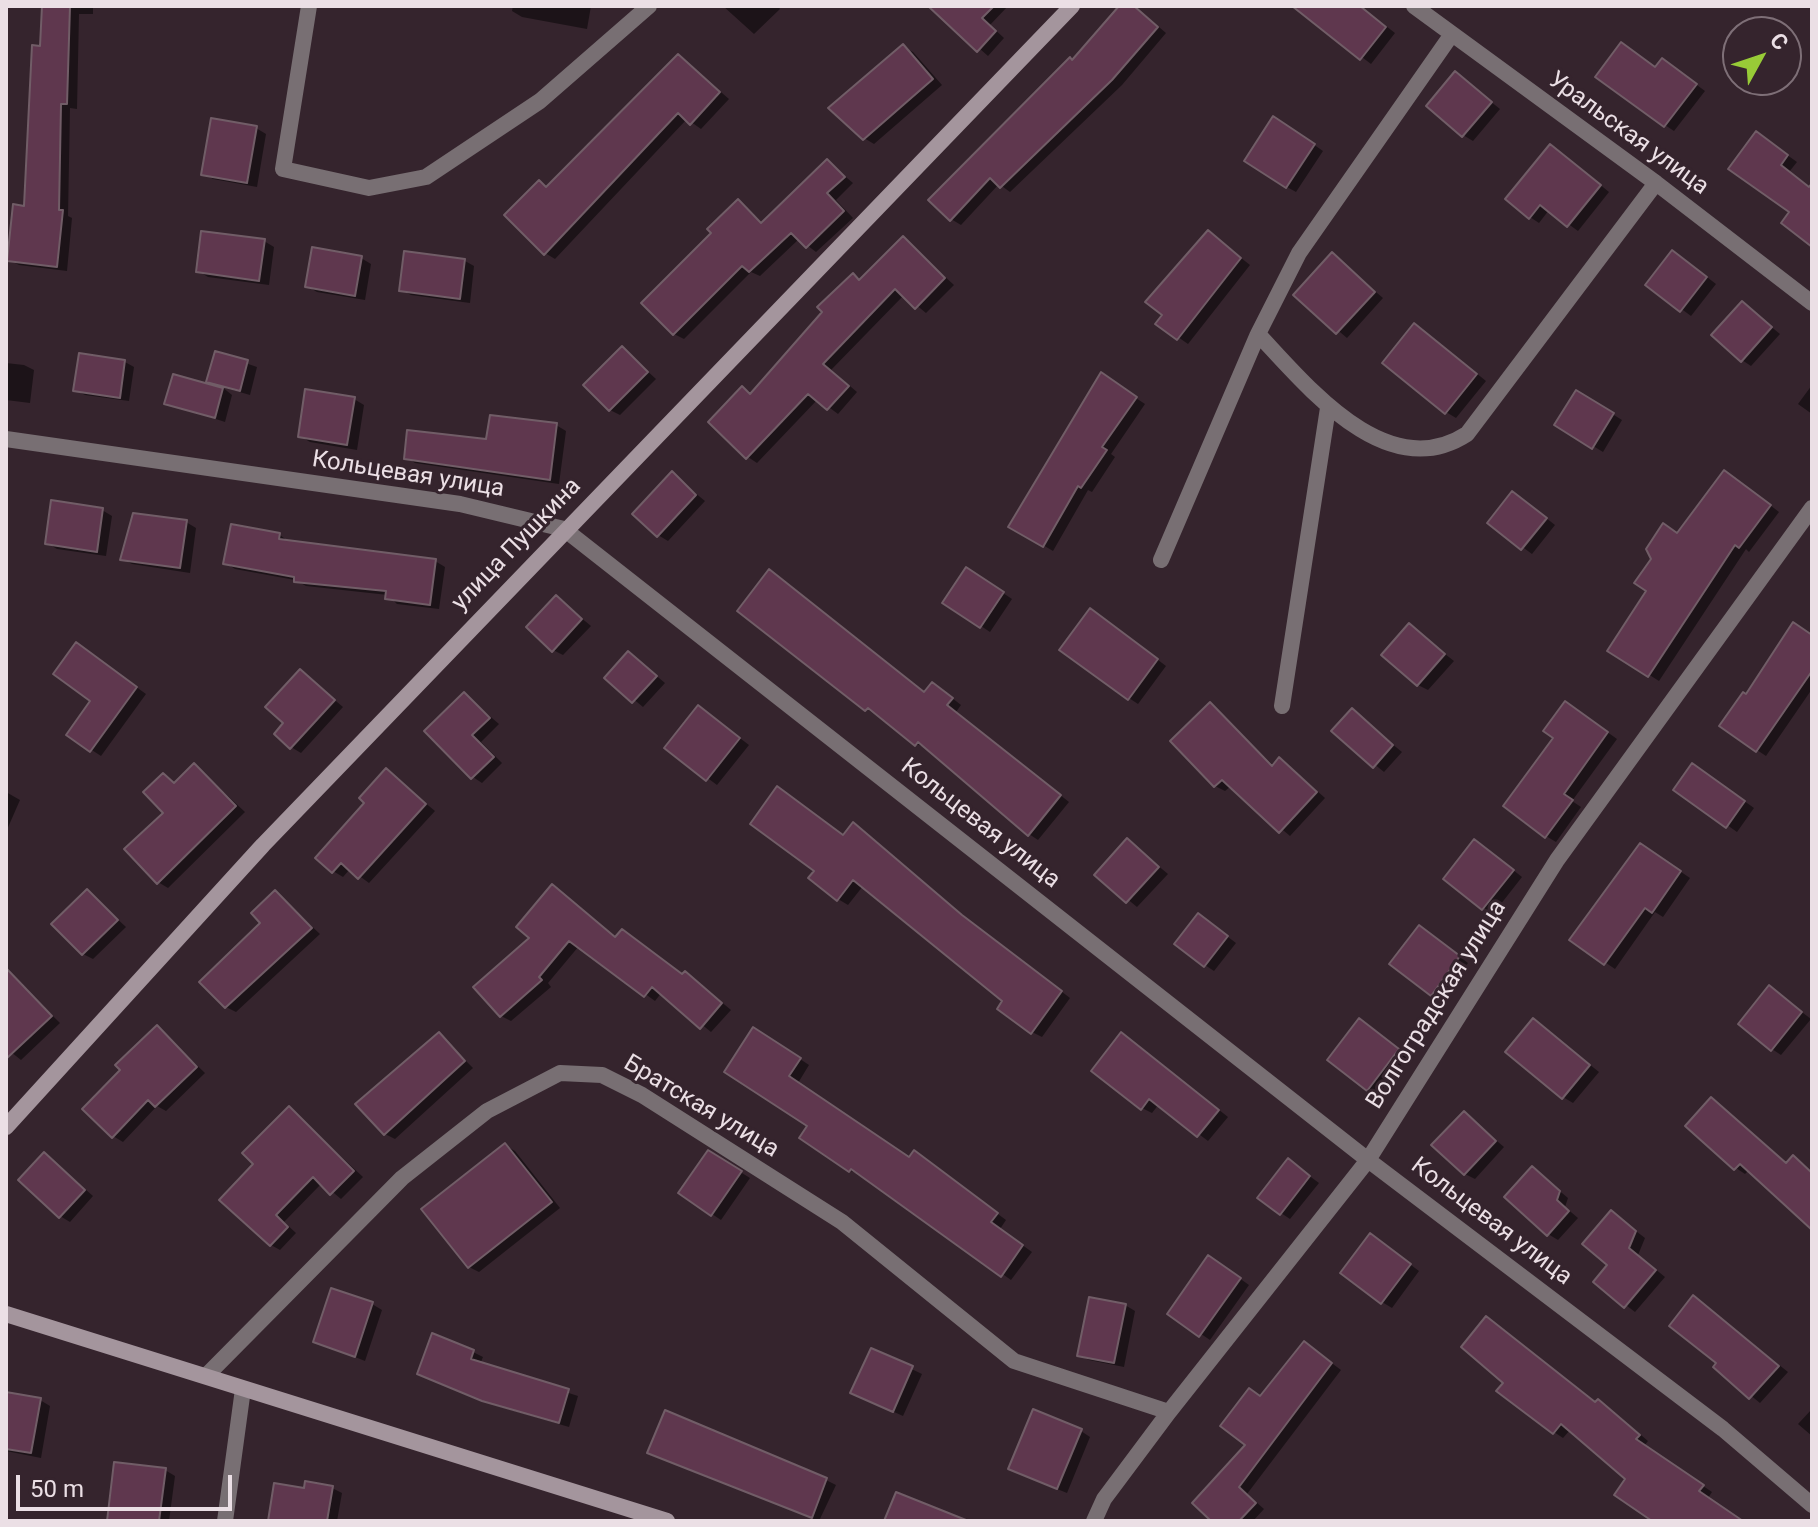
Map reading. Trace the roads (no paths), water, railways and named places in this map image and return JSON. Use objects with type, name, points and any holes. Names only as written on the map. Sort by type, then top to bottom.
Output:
[{"type":"street","points":[[309,6],[283,169],[369,188],[426,177],[540,101],[649,6]]},
{"type":"street","name":"улица Пушкина","points":[[6,1127],[274,834],[564,529],[970,116],[1072,6]]},
{"type":"street","name":"Уральская улица","points":[[1414,6],[1656,183],[1812,303]]},
{"type":"street","points":[[1161,560],[1258,334],[1299,253],[1452,34]]},
{"type":"street","points":[[1258,334],[1328,408],[1357,428],[1388,443],[1447,447],[1467,434],[1656,183]]},
{"type":"street","points":[[1282,706],[1328,408]]},
{"type":"street","name":"Кольцевая улица","points":[[6,439],[460,504],[564,529],[1368,1160],[1723,1429],[1812,1505]]},
{"type":"street","name":"Волгоградская улица","points":[[1094,1521],[1104,1499],[1169,1412],[1368,1160],[1557,860],[1812,508]]},
{"type":"street","name":"Братская улица","points":[[207,1375],[402,1178],[487,1111],[560,1073],[602,1075],[642,1095],[829,1213],[1014,1361],[1169,1412]]},
{"type":"street","points":[[6,1314],[667,1521]]},
{"type":"street","points":[[225,1521],[243,1389]]}]
